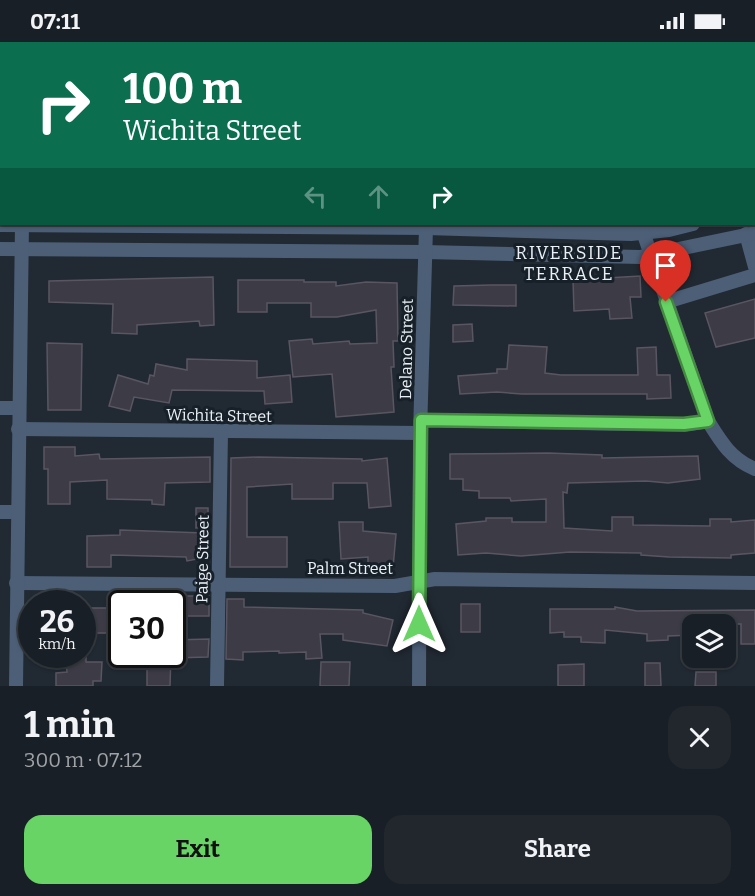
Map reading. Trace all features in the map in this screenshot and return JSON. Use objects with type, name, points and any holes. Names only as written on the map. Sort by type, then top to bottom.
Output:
[{"type":"street","points":[[0,225],[642,228],[680,225]]},
{"type":"street","points":[[16,686],[22,225]]},
{"type":"street","name":"Delano Street","points":[[419,686],[421,426],[426,228]]},
{"type":"street","points":[[642,228],[708,421],[725,448],[737,460],[755,469]]},
{"type":"street","points":[[0,249],[650,256],[750,233],[755,267]]},
{"type":"street","points":[[666,302],[755,275]]},
{"type":"street","points":[[0,408],[18,408]]},
{"type":"street","name":"Wichita Street","points":[[18,429],[221,432],[421,426],[684,424],[708,421]]},
{"type":"street","name":"Paige Street","points":[[217,686],[221,432]]},
{"type":"street","points":[[0,512],[17,512]]},
{"type":"street","name":"Palm Street","points":[[16,583],[395,586],[435,579],[755,583]]},
{"type":"building","points":[[640,276],[641,297],[630,297],[632,318],[610,319],[609,309],[574,311],[573,280]]},
{"type":"building","points":[[213,277],[214,325],[200,326],[199,321],[137,325],[137,334],[112,333],[113,304],[49,302],[49,281]]},
{"type":"building","points":[[238,280],[304,280],[304,282],[336,282],[336,286],[366,282],[397,283],[398,341],[393,341],[394,367],[391,367],[394,412],[336,417],[332,374],[293,377],[289,341],[312,339],[313,344],[349,341],[350,344],[377,343],[376,310],[337,317],[311,317],[311,303],[267,303],[267,312],[238,312]]},
{"type":"building","points":[[516,285],[516,306],[453,305],[454,286]]},
{"type":"building","points":[[755,299],[755,338],[716,347],[705,313]]},
{"type":"building","points":[[472,324],[473,341],[453,342],[453,325]]},
{"type":"building","points":[[47,343],[82,344],[81,410],[48,410]]},
{"type":"building","points":[[509,345],[547,347],[545,373],[561,375],[638,375],[637,348],[656,347],[657,375],[670,375],[671,398],[647,399],[647,394],[497,392],[460,394],[458,376],[497,373],[497,369],[507,369]]},
{"type":"building","points":[[187,359],[257,361],[257,378],[290,375],[292,402],[265,404],[264,391],[172,390],[169,403],[134,397],[130,411],[109,406],[118,375],[148,384],[150,375],[154,376],[156,364],[187,370]]},
{"type":"building","points":[[44,447],[75,447],[75,456],[99,454],[100,459],[210,457],[210,482],[165,483],[164,505],[152,504],[152,500],[107,499],[107,480],[70,482],[70,504],[48,504],[48,469],[44,469]]},
{"type":"building","points":[[450,454],[602,455],[602,458],[698,456],[700,479],[668,483],[646,481],[568,483],[567,493],[563,492],[564,528],[612,531],[612,517],[633,517],[633,525],[710,526],[710,519],[731,519],[731,522],[755,520],[755,553],[731,555],[731,558],[570,552],[521,556],[486,553],[458,555],[456,524],[486,521],[486,518],[512,518],[512,522],[546,522],[546,499],[511,501],[510,498],[479,498],[479,491],[463,490],[463,479],[450,479]]},
{"type":"building","points":[[231,458],[362,459],[362,461],[387,458],[391,506],[369,508],[367,483],[333,483],[333,499],[292,499],[292,484],[247,487],[247,537],[287,537],[287,567],[230,567]]},
{"type":"building","points":[[196,508],[208,508],[208,527],[196,528]]},
{"type":"building","points":[[339,522],[363,522],[363,531],[396,534],[393,568],[368,566],[368,557],[341,559]]},
{"type":"building","points":[[120,530],[204,533],[208,557],[187,561],[186,557],[111,555],[111,567],[87,567],[87,536],[120,535]]},
{"type":"building","points":[[186,596],[209,596],[209,616],[186,616]]},
{"type":"building","points":[[227,599],[244,599],[244,607],[363,610],[363,613],[393,620],[387,646],[343,640],[343,634],[320,634],[322,658],[306,659],[306,652],[279,653],[279,651],[243,652],[243,660],[226,659]]},
{"type":"building","points":[[461,604],[480,604],[480,632],[461,632]]},
{"type":"building","points":[[615,607],[637,611],[755,610],[755,644],[741,644],[741,624],[736,624],[736,614],[682,614],[682,635],[668,636],[668,640],[647,641],[647,634],[605,630],[605,643],[581,642],[581,637],[564,637],[564,632],[550,633],[550,609],[615,609]]},
{"type":"building","points":[[96,608],[108,608],[108,633],[96,633]]},
{"type":"building","points":[[209,639],[208,657],[186,658],[186,640]]},
{"type":"building","points":[[96,662],[102,662],[101,681],[93,681],[93,686],[56,686],[56,673],[67,672],[67,668],[96,668]]},
{"type":"building","points":[[321,662],[350,662],[349,686],[320,686]]},
{"type":"building","points":[[645,663],[660,663],[661,686],[645,686]]},
{"type":"building","points":[[584,664],[584,686],[558,686],[558,665]]},
{"type":"building","points":[[147,668],[171,668],[170,686],[147,686]]},
{"type":"building","points":[[696,672],[716,672],[716,686],[695,686]]},
{"type":"district","name":"RIVERSIDE TERRACE","points":[[569,263]]},
{"type":"route","points":[[419,624],[421,420],[684,424],[708,421],[666,302]]}]
